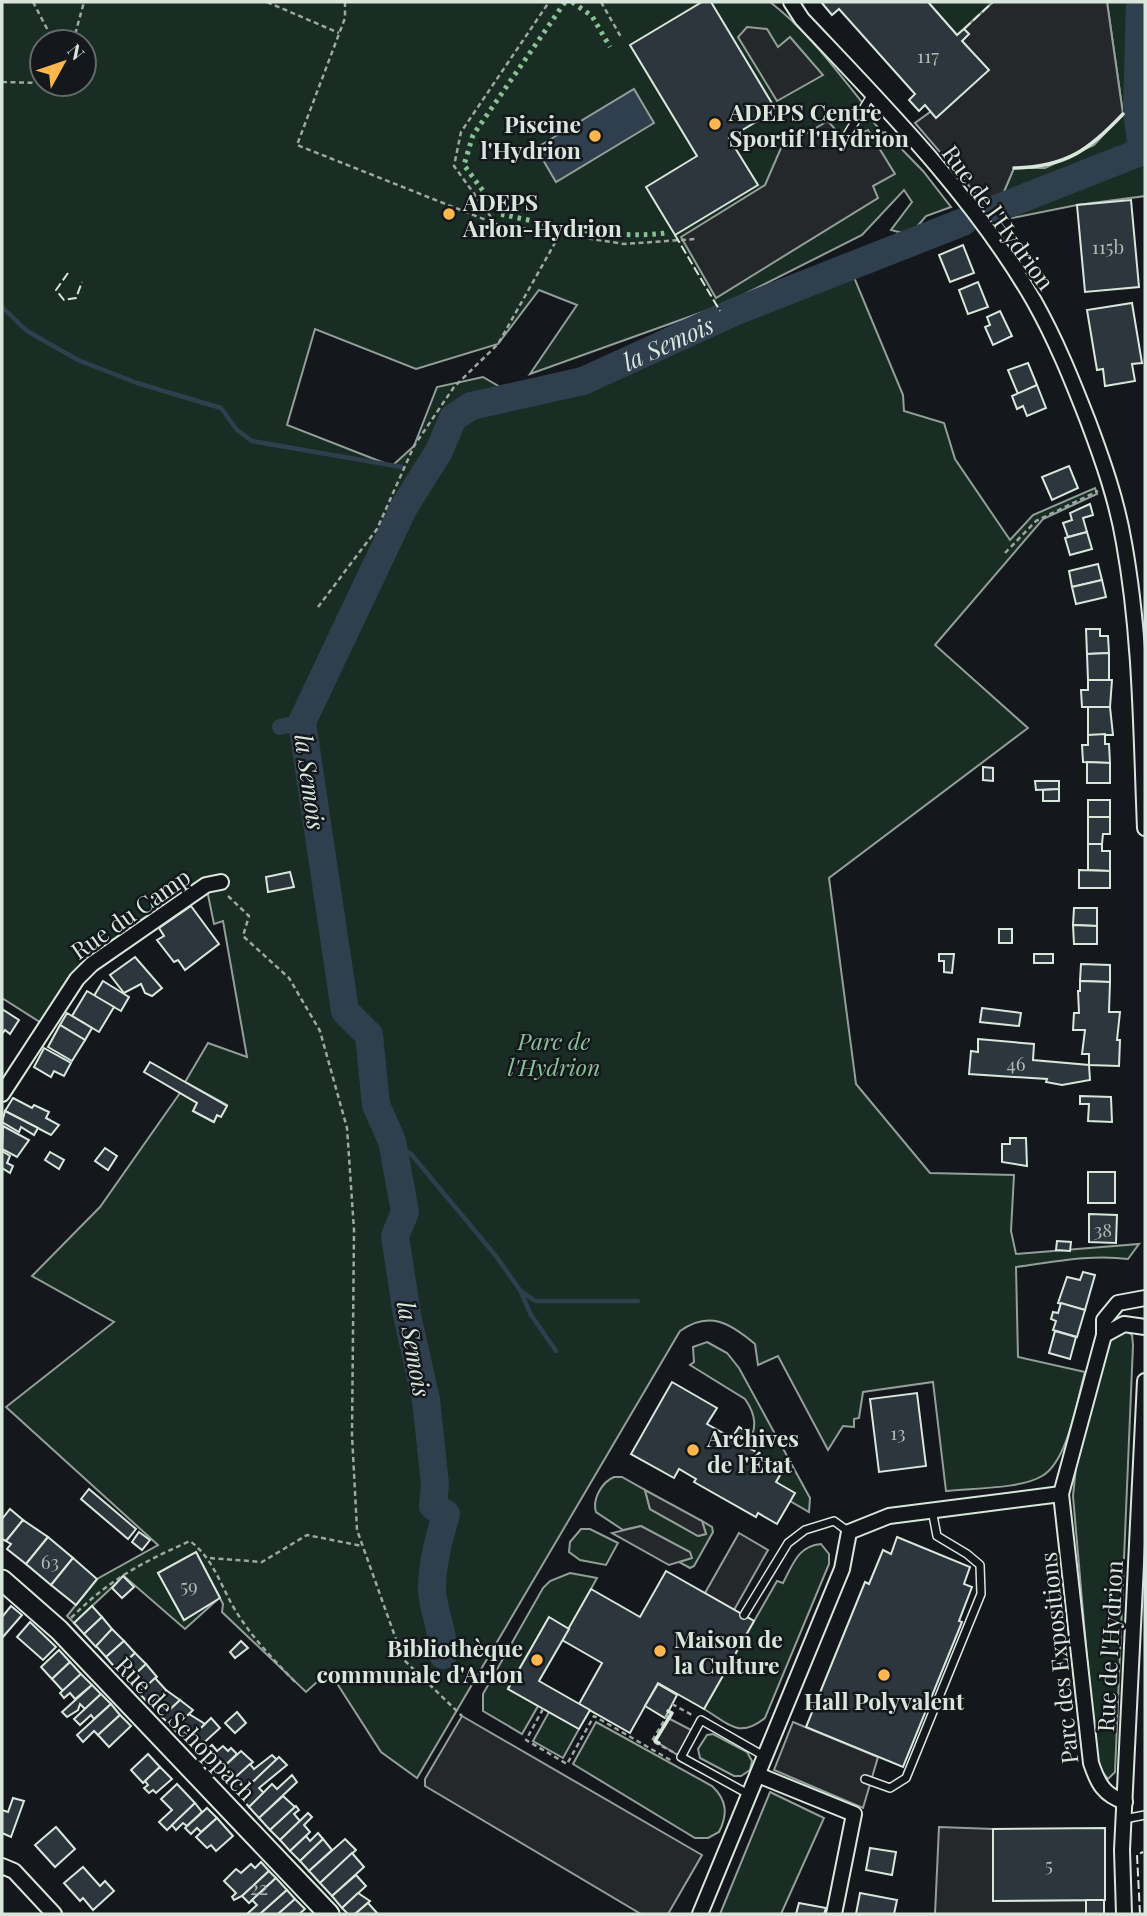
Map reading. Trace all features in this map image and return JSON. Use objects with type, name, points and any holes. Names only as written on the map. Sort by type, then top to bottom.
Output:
[{"type":"main road","name":"Rue de Schoppach","points":[[2,1580],[59,1630],[329,1914]]},
{"type":"street","name":"Rue de l'Hydrion","points":[[792,2],[802,19],[951,184],[1033,300],[1064,359],[1110,485],[1124,542],[1137,646],[1145,828]]},
{"type":"street","name":"Rue du Camp","points":[[2,1094],[77,979],[92,964],[206,885],[222,882]]},
{"type":"street","name":"Parc des Expositions","points":[[1125,1801],[1109,1797],[1097,1783],[1091,1763],[1061,1494],[1104,1335],[1104,1320],[1109,1311],[1126,1300],[1145,1298]]},
{"type":"street","points":[[1104,1335],[1124,1324],[1145,1326]]},
{"type":"street","name":"Rue de l'Hydrion","points":[[1124,1914],[1124,1819],[1145,1381]]},
{"type":"street","points":[[700,1914],[842,1569],[849,1532],[889,1516],[1061,1494]]},
{"type":"street","points":[[758,1775],[854,1814],[834,1914]]},
{"type":"street","points":[[2,1866],[14,1871],[54,1914]]},
{"type":"lane","points":[[844,140],[872,94]]},
{"type":"lane","points":[[866,1779],[890,1788],[906,1778],[981,1594],[980,1565],[937,1536],[932,1510]]},
{"type":"lane","points":[[744,1615],[788,1543],[805,1530],[834,1521],[849,1532]]},
{"type":"lane","points":[[750,1794],[681,1757],[701,1720],[765,1756]]},
{"type":"lane","points":[[1124,1819],[1145,1815]]},
{"type":"path","points":[[33,2],[47,28]]},
{"type":"path","points":[[77,28],[84,2]]},
{"type":"path","points":[[267,2],[339,33]]},
{"type":"path","points":[[345,2],[345,18],[297,145],[496,224],[624,244],[695,239]]},
{"type":"path","points":[[496,224],[454,166],[461,132],[549,2]]},
{"type":"path","points":[[601,2],[621,37]]},
{"type":"path","points":[[2,82],[28,83]]},
{"type":"path","points":[[318,607],[377,529],[414,446],[454,387],[498,344],[560,234]]},
{"type":"path","points":[[1005,553],[1036,521],[1110,485]]},
{"type":"path","points":[[206,885],[235,900],[249,916],[243,936],[289,978],[320,1031],[347,1128],[354,1230],[352,1435],[357,1530],[403,1659],[463,1716]]},
{"type":"path","points":[[208,1558],[262,1562],[307,1535],[362,1546]]},
{"type":"path","points":[[59,1630],[91,1598],[134,1566],[190,1541],[208,1558],[242,1620],[261,1648],[297,1684]]},
{"type":"path","points":[[672,1704],[701,1720]]},
{"type":"path","points":[[543,1709],[526,1740],[567,1764],[594,1716],[677,1764],[681,1757],[652,1741],[668,1714]]},
{"type":"green space","name":"Parc de l'Hydrion","points":[[2,2],[770,2],[813,43],[877,121],[874,123],[923,171],[951,207],[926,216],[910,235],[891,230],[912,202],[904,190],[862,235],[725,304],[530,374],[577,305],[539,290],[498,344],[416,369],[315,329],[287,425],[392,466],[414,446],[437,387],[483,377],[507,391],[559,381],[731,310],[846,258],[903,395],[904,411],[944,423],[955,459],[1010,540],[1033,515],[1095,488],[1097,494],[1043,519],[935,645],[1028,728],[829,878],[856,1084],[930,1173],[1014,1175],[1011,1231],[1016,1254],[1139,1244],[1128,1259],[1086,1258],[1016,1267],[1018,1357],[1085,1372],[1070,1429],[1059,1457],[1042,1476],[1033,1480],[996,1487],[946,1491],[933,1382],[863,1392],[859,1418],[854,1419],[854,1427],[843,1426],[828,1450],[778,1356],[758,1365],[755,1344],[737,1330],[710,1320],[691,1325],[680,1331],[417,1778],[381,1752],[329,1671],[306,1692],[222,1612],[223,1604],[196,1552],[158,1573],[184,1620],[218,1599],[185,1629],[124,1576],[74,1623],[67,1616],[97,1579],[158,1545],[6,1407],[114,1322],[32,1276],[100,1207],[180,1093],[197,1103],[193,1111],[213,1122],[217,1115],[221,1116],[227,1105],[185,1082],[208,1043],[247,1057],[223,921],[214,924],[206,885],[92,964],[46,1026],[2,998]]},
{"type":"green space","points":[[928,2],[993,2],[957,35]]},
{"type":"green space","points":[[1107,2],[1145,2],[1145,196],[1077,205],[997,221],[994,215],[1014,168],[1048,164],[1075,154],[1099,137],[1123,114]]},
{"type":"green space","points":[[1125,1330],[1132,1335],[1133,1345],[1115,1772],[1108,1779],[1099,1768],[1095,1751],[1073,1496],[1077,1458],[1111,1338]]},
{"type":"green space","points":[[707,1342],[727,1353],[739,1368],[810,1498],[809,1512],[790,1501],[776,1482],[784,1468],[747,1447],[753,1434],[754,1423],[752,1411],[745,1399],[690,1365],[694,1362],[693,1347]]},
{"type":"green space","points":[[614,1477],[622,1477],[645,1490],[650,1509],[698,1536],[706,1534],[702,1521],[712,1527],[713,1532],[694,1566],[690,1568],[679,1562],[691,1558],[641,1526],[623,1530],[596,1512],[595,1502],[599,1492]]},
{"type":"green space","points":[[581,1529],[590,1529],[618,1543],[606,1565],[580,1560],[569,1552],[570,1542]]},
{"type":"green space","points":[[821,1544],[829,1554],[829,1564],[765,1718],[748,1728],[727,1724],[704,1709],[777,1581],[783,1583],[802,1552],[813,1545]]},
{"type":"green space","points":[[570,1573],[597,1578],[569,1629],[549,1618],[508,1688],[538,1706],[522,1734],[483,1711],[483,1694],[543,1588],[550,1581]]},
{"type":"green space","points":[[549,1712],[579,1729],[563,1758],[533,1741]]},
{"type":"green space","points":[[596,1722],[712,1786],[721,1797],[725,1813],[719,1832],[708,1838],[695,1838],[573,1764]]},
{"type":"green space","points":[[713,1734],[747,1752],[752,1761],[750,1770],[741,1776],[734,1776],[700,1758],[698,1749],[707,1735]]},
{"type":"green space","points":[[770,1792],[824,1818],[781,1914],[720,1914]]},
{"type":"shaded area","points":[[993,2],[1107,2],[1123,114],[1094,145],[1045,168],[1014,168],[994,215],[915,123],[988,70],[962,41],[969,34],[964,29]]},
{"type":"shaded area","points":[[747,27],[767,29],[778,47],[790,37],[823,75],[777,101],[738,37]]},
{"type":"shaded area","points":[[828,121],[844,140],[868,130],[895,174],[873,186],[878,198],[716,298],[681,237],[765,185],[781,148]]},
{"type":"shaded area","points":[[645,1490],[702,1521],[706,1534],[698,1536],[650,1509]]},
{"type":"shaded area","points":[[641,1526],[690,1552],[692,1558],[669,1565],[612,1533]]},
{"type":"shaded area","points":[[739,1533],[768,1550],[734,1610],[705,1593]]},
{"type":"shaded area","points":[[462,1716],[702,1855],[668,1914],[641,1914],[425,1786],[425,1779]]},
{"type":"shaded area","points":[[668,1718],[695,1732],[681,1757],[655,1741]]},
{"type":"shaded area","points":[[793,1722],[878,1757],[863,1808],[774,1770]]},
{"type":"shaded area","points":[[939,1827],[993,1829],[994,1901],[1086,1900],[1086,1914],[935,1914]]},
{"type":"water","name":"Piscine l'Hydrion","points":[[634,89],[654,123],[556,182],[536,148]]},
{"type":"building","name":"ADEPS Centre Sportif l'Hydrion","points":[[702,2],[711,2],[776,110],[729,138],[758,185],[675,235],[646,187],[697,156],[630,45]]},
{"type":"building","points":[[821,2],[928,2],[957,35],[964,29],[969,34],[962,41],[989,70],[936,118],[925,105],[919,111],[909,100],[915,94],[839,9],[832,15]]},
{"type":"building","points":[[1131,200],[1139,287],[1085,292],[1077,205]]},
{"type":"building","points":[[963,245],[974,273],[950,282],[939,255]]},
{"type":"building","points":[[978,282],[988,307],[968,314],[959,290]]},
{"type":"building","points":[[1132,303],[1142,363],[1132,364],[1135,381],[1105,386],[1103,369],[1097,370],[1087,310]]},
{"type":"building","points":[[1000,311],[1012,336],[993,345],[985,327],[990,325],[987,317]]},
{"type":"building","points":[[1028,363],[1037,385],[1018,394],[1008,370]]},
{"type":"building","points":[[1037,385],[1046,408],[1027,416],[1023,406],[1017,409],[1012,396]]},
{"type":"building","points":[[1069,466],[1078,488],[1052,500],[1042,477]]},
{"type":"building","points":[[1090,504],[1093,515],[1083,518],[1087,532],[1068,537],[1063,523],[1072,520],[1070,513]]},
{"type":"building","points":[[1087,532],[1092,549],[1070,555],[1065,538]]},
{"type":"building","points":[[1098,564],[1102,580],[1072,587],[1069,571]]},
{"type":"building","points":[[1102,580],[1106,597],[1076,604],[1072,587]]},
{"type":"building","points":[[1086,629],[1100,629],[1100,636],[1108,636],[1109,653],[1087,654]]},
{"type":"building","points":[[1109,653],[1109,680],[1088,680],[1087,654]]},
{"type":"building","points":[[1088,680],[1112,680],[1110,707],[1082,707],[1081,690],[1088,690]]},
{"type":"building","points":[[1088,707],[1110,707],[1113,735],[1088,735]]},
{"type":"building","points":[[1105,734],[1105,744],[1109,744],[1110,763],[1083,762],[1082,745],[1088,745],[1088,735]]},
{"type":"building","points":[[1087,762],[1110,763],[1110,783],[1087,783]]},
{"type":"building","points":[[983,767],[993,768],[993,781],[983,780]]},
{"type":"building","points":[[1035,781],[1059,781],[1059,789],[1036,790]]},
{"type":"building","points":[[1059,789],[1059,801],[1043,801],[1043,790]]},
{"type":"building","points":[[1088,800],[1110,800],[1110,817],[1088,817]]},
{"type":"building","points":[[1088,817],[1110,817],[1110,834],[1103,834],[1102,844],[1088,844]]},
{"type":"building","points":[[1088,844],[1102,844],[1102,851],[1110,851],[1110,871],[1088,870]]},
{"type":"building","points":[[1079,870],[1110,871],[1110,888],[1079,888]]},
{"type":"building","points":[[290,872],[294,887],[268,892],[266,877]]},
{"type":"building","points":[[191,906],[219,944],[185,970],[178,960],[174,962],[157,940],[164,936],[159,928]]},
{"type":"building","points":[[1074,908],[1097,908],[1097,926],[1073,925]]},
{"type":"building","points":[[1073,925],[1097,926],[1097,944],[1074,944]]},
{"type":"building","points":[[999,929],[1012,929],[1012,943],[999,943]]},
{"type":"building","points":[[939,954],[954,954],[952,973],[944,972],[944,961],[939,961]]},
{"type":"building","points":[[1034,954],[1053,954],[1053,963],[1034,963]]},
{"type":"building","points":[[135,957],[162,988],[152,996],[145,993],[141,984],[124,993],[110,975]]},
{"type":"building","points":[[1081,964],[1110,965],[1110,982],[1080,981]]},
{"type":"building","points":[[103,981],[129,997],[121,1011],[94,996]]},
{"type":"building","points":[[1080,981],[1110,982],[1109,1012],[1120,1012],[1117,1040],[1120,1040],[1119,1066],[1089,1065],[1089,1054],[1082,1054],[1085,1030],[1073,1030],[1074,1013],[1079,1013]]},
{"type":"building","points":[[87,991],[114,1007],[99,1032],[72,1016]]},
{"type":"building","points":[[982,1008],[1021,1013],[1019,1026],[980,1022]]},
{"type":"building","points":[[2,1009],[19,1020],[10,1034],[5,1030],[2,1034]]},
{"type":"building","points":[[67,1013],[92,1028],[85,1040],[60,1025]]},
{"type":"building","points":[[60,1025],[85,1040],[72,1061],[48,1047]]},
{"type":"building","points":[[978,1039],[1034,1044],[1033,1060],[1089,1065],[1090,1080],[1062,1085],[1046,1082],[1047,1079],[969,1074],[971,1051],[978,1052]]},
{"type":"building","points":[[44,1048],[71,1063],[64,1076],[54,1071],[51,1077],[34,1067]]},
{"type":"building","points":[[150,1062],[227,1106],[221,1117],[217,1115],[214,1122],[193,1111],[197,1103],[144,1072]]},
{"type":"building","points":[[1080,1096],[1111,1097],[1112,1122],[1088,1121],[1089,1104],[1080,1104]]},
{"type":"building","points":[[13,1098],[32,1108],[34,1105],[49,1112],[46,1118],[59,1125],[51,1135],[5,1111]]},
{"type":"building","points":[[5,1111],[38,1128],[34,1135],[21,1127],[19,1132],[2,1122]]},
{"type":"building","points":[[3,1126],[29,1140],[17,1157],[2,1149]]},
{"type":"building","points":[[1010,1138],[1026,1138],[1027,1166],[1002,1162],[1002,1144],[1010,1144]]},
{"type":"building","points":[[105,1148],[117,1156],[108,1170],[95,1161]]},
{"type":"building","points":[[2,1151],[10,1156],[7,1163],[13,1166],[10,1173],[2,1168]]},
{"type":"building","points":[[50,1152],[64,1160],[59,1169],[45,1160]]},
{"type":"building","points":[[1088,1172],[1115,1172],[1115,1203],[1088,1203]]},
{"type":"building","points":[[1089,1214],[1117,1215],[1116,1243],[1089,1242]]},
{"type":"building","points":[[1057,1241],[1071,1242],[1070,1251],[1056,1250]]},
{"type":"building","points":[[1083,1272],[1095,1275],[1085,1310],[1058,1303],[1067,1277],[1080,1280]]},
{"type":"building","points":[[1061,1303],[1085,1310],[1077,1337],[1053,1330],[1056,1321],[1051,1319],[1053,1312],[1058,1313]]},
{"type":"building","points":[[1055,1331],[1076,1337],[1070,1359],[1049,1353]]},
{"type":"building","name":"Archives de l'État","points":[[672,1382],[717,1408],[707,1424],[732,1438],[739,1427],[750,1434],[744,1445],[784,1468],[776,1482],[795,1493],[777,1524],[758,1513],[756,1517],[694,1482],[696,1479],[679,1469],[674,1478],[631,1454]]},
{"type":"building","points":[[917,1393],[926,1466],[879,1472],[870,1399]]},
{"type":"building","points":[[89,1489],[136,1529],[128,1539],[81,1499]]},
{"type":"building","points":[[10,1509],[23,1520],[6,1541],[2,1539],[2,1519]]},
{"type":"building","points":[[23,1520],[48,1537],[26,1564],[7,1549],[11,1544],[6,1541]]},
{"type":"building","points":[[139,1532],[150,1540],[142,1550],[132,1542]]},
{"type":"building","points":[[48,1537],[73,1558],[51,1585],[26,1564]]},
{"type":"building","name":"Hall Polyvalent","points":[[897,1537],[970,1567],[964,1584],[972,1587],[959,1621],[962,1622],[903,1767],[806,1727],[865,1582],[869,1584],[883,1550],[891,1554]]},
{"type":"building","points":[[196,1552],[220,1598],[184,1620],[158,1573]]},
{"type":"building","points":[[73,1558],[97,1579],[76,1605],[51,1585]]},
{"type":"building","name":"Maison de la Culture","points":[[666,1571],[754,1621],[704,1709],[658,1683],[630,1733],[579,1704],[602,1663],[562,1640],[591,1589],[640,1617]]},
{"type":"building","points":[[123,1576],[134,1587],[122,1598],[112,1588]]},
{"type":"building","points":[[11,1606],[22,1615],[2,1638],[2,1617]]},
{"type":"building","points":[[92,1606],[102,1617],[84,1634],[74,1623]]},
{"type":"building","points":[[102,1617],[112,1629],[96,1647],[84,1634]]},
{"type":"building","name":"Bibliothèque communale d'Arlon","points":[[549,1617],[569,1629],[539,1681],[590,1710],[579,1729],[508,1689]]},
{"type":"building","points":[[30,1622],[56,1647],[43,1660],[17,1637]]},
{"type":"building","points":[[112,1629],[124,1641],[106,1657],[96,1646]]},
{"type":"building","points":[[124,1641],[135,1653],[117,1670],[106,1657]]},
{"type":"building","points":[[241,1641],[248,1648],[235,1658],[230,1652]]},
{"type":"building","points":[[59,1650],[70,1662],[52,1679],[41,1667]]},
{"type":"building","points":[[135,1653],[146,1664],[128,1681],[117,1670]]},
{"type":"building","points":[[70,1662],[81,1674],[63,1691],[52,1679]]},
{"type":"building","points":[[146,1664],[157,1677],[139,1693],[128,1681]]},
{"type":"building","points":[[81,1674],[92,1685],[75,1699],[70,1693],[64,1698],[60,1693]]},
{"type":"building","points":[[155,1678],[166,1690],[150,1705],[139,1693]]},
{"type":"building","points":[[658,1684],[677,1695],[665,1718],[645,1706]]},
{"type":"building","points":[[92,1685],[101,1694],[85,1709],[80,1704],[78,1710],[67,1717],[62,1712]]},
{"type":"building","points":[[166,1690],[180,1700],[162,1717],[150,1705]]},
{"type":"building","points":[[101,1694],[111,1704],[94,1719],[91,1715],[80,1725],[74,1719]]},
{"type":"building","points":[[180,1700],[193,1710],[174,1729],[162,1717]]},
{"type":"building","points":[[111,1704],[120,1715],[98,1735],[94,1731],[83,1742],[77,1735]]},
{"type":"building","points":[[237,1712],[246,1723],[235,1733],[225,1723]]},
{"type":"building","points":[[189,1714],[205,1724],[190,1739],[185,1733],[180,1737],[174,1729]]},
{"type":"building","points":[[120,1715],[131,1726],[109,1747],[98,1735]]},
{"type":"building","points":[[211,1718],[220,1728],[198,1748],[190,1739]]},
{"type":"building","points":[[212,1745],[217,1751],[223,1746],[228,1751],[231,1748],[237,1754],[217,1773],[201,1755]]},
{"type":"building","points":[[241,1751],[253,1762],[228,1784],[217,1773]]},
{"type":"building","points":[[148,1754],[160,1767],[143,1783],[131,1770]]},
{"type":"building","points":[[272,1755],[277,1760],[239,1795],[228,1784],[250,1764],[254,1769]]},
{"type":"building","points":[[279,1757],[287,1765],[259,1788],[264,1793],[249,1807],[239,1795]]},
{"type":"building","points":[[160,1767],[172,1779],[156,1793],[153,1790],[149,1793],[144,1788],[148,1785],[145,1781]]},
{"type":"building","points":[[292,1775],[297,1782],[259,1818],[249,1807],[272,1784],[277,1789]]},
{"type":"building","points":[[177,1784],[195,1803],[167,1830],[159,1822],[172,1810],[161,1799]]},
{"type":"building","points":[[283,1796],[295,1807],[270,1830],[259,1818]]},
{"type":"building","points":[[13,1798],[24,1801],[11,1837],[2,1833],[2,1810],[8,1812]]},
{"type":"building","points":[[195,1803],[202,1812],[187,1826],[183,1823],[176,1830],[172,1825]]},
{"type":"building","points":[[296,1806],[299,1810],[294,1814],[300,1821],[280,1840],[270,1830]]},
{"type":"building","points":[[207,1808],[217,1818],[201,1832],[197,1828],[191,1834],[185,1828]]},
{"type":"building","points":[[308,1813],[312,1817],[304,1825],[310,1832],[290,1851],[280,1840]]},
{"type":"building","points":[[217,1818],[233,1836],[216,1851],[211,1845],[207,1848],[196,1837]]},
{"type":"building","points":[[56,1827],[75,1849],[55,1867],[35,1845]]},
{"type":"building","points":[[1105,1828],[1105,1900],[993,1901],[993,1829]]},
{"type":"building","points":[[318,1833],[323,1839],[300,1861],[290,1851],[306,1836],[310,1841]]},
{"type":"building","points":[[323,1839],[332,1850],[309,1871],[300,1861]]},
{"type":"building","points":[[345,1839],[356,1850],[320,1883],[309,1871]]},
{"type":"building","points":[[870,1848],[896,1852],[892,1875],[866,1870]]},
{"type":"building","points":[[352,1853],[364,1867],[332,1896],[320,1883]]},
{"type":"building","points":[[261,1862],[269,1871],[234,1900],[232,1897],[236,1893],[224,1881],[236,1869],[241,1873],[251,1864],[255,1868]]},
{"type":"building","points":[[83,1867],[100,1886],[105,1881],[114,1891],[93,1910],[83,1898],[80,1901],[64,1883]]},
{"type":"building","points":[[269,1871],[276,1878],[249,1903],[242,1896]]},
{"type":"building","points":[[356,1875],[366,1886],[342,1908],[332,1896]]},
{"type":"building","points":[[276,1878],[287,1890],[260,1914],[247,1914],[257,1905],[252,1900]]},
{"type":"building","points":[[287,1890],[295,1899],[278,1914],[260,1914]]},
{"type":"building","points":[[358,1893],[370,1901],[355,1914],[348,1914],[342,1908]]},
{"type":"building","points":[[860,1893],[897,1900],[894,1914],[856,1914]]},
{"type":"building","points":[[295,1899],[305,1909],[299,1914],[278,1914]]},
{"type":"building","points":[[1086,1900],[1104,1900],[1104,1914],[1086,1914]]},
{"type":"building","points":[[368,1903],[378,1914],[355,1914]]},
{"type":"building","points":[[799,1903],[826,1908],[824,1914],[796,1914]]},
{"type":"waterway","name":"la Semois","points":[[988,212],[1138,153],[1141,142],[1137,111],[1140,2]]},
{"type":"waterway","name":"la Semois","points":[[443,1655],[432,1580],[446,1514],[433,1506],[435,1484],[426,1400],[407,1315],[395,1236],[405,1212],[392,1141],[376,1105],[369,1035],[345,1011],[302,722],[404,507],[439,451],[453,418],[471,406],[583,381],[734,312],[963,222]]},
{"type":"waterway","points":[[2,307],[27,331],[78,360],[137,383],[221,408],[237,430],[252,441],[402,467]]},
{"type":"waterway","points":[[414,468],[427,470]]},
{"type":"waterway","points":[[280,727],[302,722]]},
{"type":"waterway","points":[[392,1141],[411,1154],[496,1256],[520,1290],[535,1301],[638,1301]]},
{"type":"waterway","points":[[521,1292],[531,1315],[556,1351]]},
{"type":"hedge","points":[[565,2],[473,135],[464,165],[500,214],[604,233],[666,233]]},
{"type":"hedge","points":[[572,2],[592,16],[610,47]]},
{"type":"fence","points":[[964,29],[993,2]]},
{"type":"fence","points":[[675,235],[720,311]]},
{"type":"fence","points":[[68,273],[56,290],[64,300],[76,298],[82,282]]},
{"type":"fence","points":[[1140,1914],[1137,1855],[1143,1852]]},
{"type":"wall","points":[[1014,168],[1048,164],[1075,154],[1087,147],[1123,114]]},
{"type":"wall","points":[[659,1743],[655,1741],[672,1713],[668,1711]]},
{"type":"place","name":"ADEPS Centre Sportif l'Hydrion","points":[[715,124]]},
{"type":"place","name":"Piscine l'Hydrion","points":[[595,136]]},
{"type":"place","name":"ADEPS Arlon-Hydrion","points":[[449,214]]},
{"type":"place","name":"Archives de l'État","points":[[693,1450]]},
{"type":"place","name":"Maison de la Culture","points":[[660,1651]]},
{"type":"place","name":"Bibliothèque communale d'Arlon","points":[[537,1660]]},
{"type":"place","name":"Hall Polyvalent","points":[[884,1675]]}]
